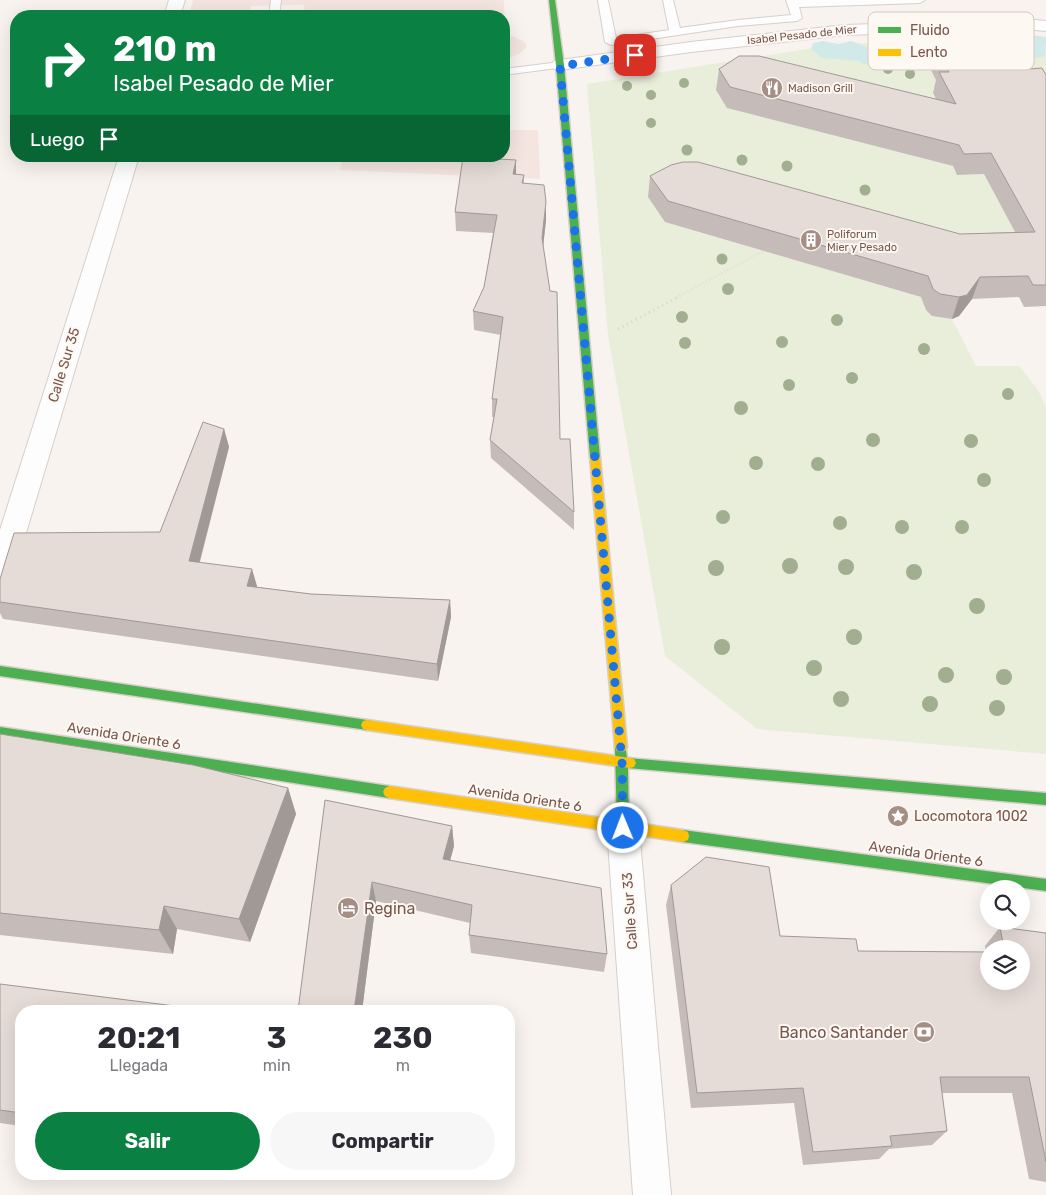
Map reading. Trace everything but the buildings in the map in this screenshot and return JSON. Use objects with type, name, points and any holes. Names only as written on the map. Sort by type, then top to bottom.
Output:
[{"type":"main road","name":"Calle Sur 33","points":[[552,0],[560,66],[622,762],[623,828]]},
{"type":"main road","points":[[0,671],[622,762],[1046,799]]},
{"type":"main road","name":"Avenida Oriente 6","points":[[0,732],[623,828],[1046,885]]},
{"type":"street","name":"Isabel Pesado de Mier","points":[[560,66],[691,47],[845,30],[868,29]]},
{"type":"street","name":"Calle Sur 35","points":[[0,573],[126,162]]},
{"type":"street","name":"Calle Sur 33","points":[[623,828],[652,1195]]},
{"type":"lane","points":[[603,0],[611,42],[676,31],[797,18],[792,2],[920,0]]},
{"type":"lane","points":[[668,0],[676,31]]},
{"type":"lane","points":[[510,71],[560,66]]},
{"type":"path","points":[[616,330],[771,247]]},
{"type":"shaded area","points":[[193,0],[504,0],[504,10],[304,10],[304,5],[251,6],[250,10],[190,10]]},
{"type":"shaded area","points":[[510,35],[526,44],[526,48],[519,54],[510,58]]},
{"type":"shaded area","points":[[510,130],[538,130],[540,179],[340,170],[342,162],[510,162]]},
{"type":"green space","points":[[1034,38],[1046,38],[1046,108],[937,81],[933,94],[950,125],[728,106],[738,111],[953,166],[957,175],[984,174],[1027,253],[653,204],[664,219],[672,224],[927,299],[926,310],[933,316],[952,319],[976,366],[1019,366],[1038,390],[1046,407],[1046,754],[757,729],[665,656],[608,335],[587,84],[832,45],[868,43],[868,70],[1034,70]]},
{"type":"water","points":[[1034,35],[1046,37],[1045,56],[1034,59]]},
{"type":"water","points":[[823,41],[839,44],[851,41],[868,47],[868,64],[863,64],[859,61],[822,58],[811,49],[813,43]]},
{"type":"traffic: fast","points":[[552,0],[560,65],[595,457]]},
{"type":"traffic: fast","points":[[0,671],[367,725]]},
{"type":"traffic: fast","points":[[0,732],[389,792]]},
{"type":"traffic: fast","points":[[621,747],[623,828]]},
{"type":"traffic: fast","points":[[630,763],[1046,799]]},
{"type":"traffic: fast","points":[[683,836],[1046,885]]},
{"type":"traffic: slow","points":[[595,457],[621,747]]},
{"type":"traffic: slow","points":[[367,725],[630,763]]},
{"type":"traffic: slow","points":[[389,792],[683,836]]},
{"type":"place","name":"Madison Grill","points":[[772,88]]},
{"type":"place","name":"Poliforum Mier y Pesado","points":[[811,240]]},
{"type":"place","name":"Locomotora 1002","points":[[898,816]]},
{"type":"place","name":"Regina","points":[[348,908]]},
{"type":"place","name":"Banco Santander","points":[[924,1032]]},
{"type":"route","points":[[623,828],[622,762],[560,66],[635,55]]}]
